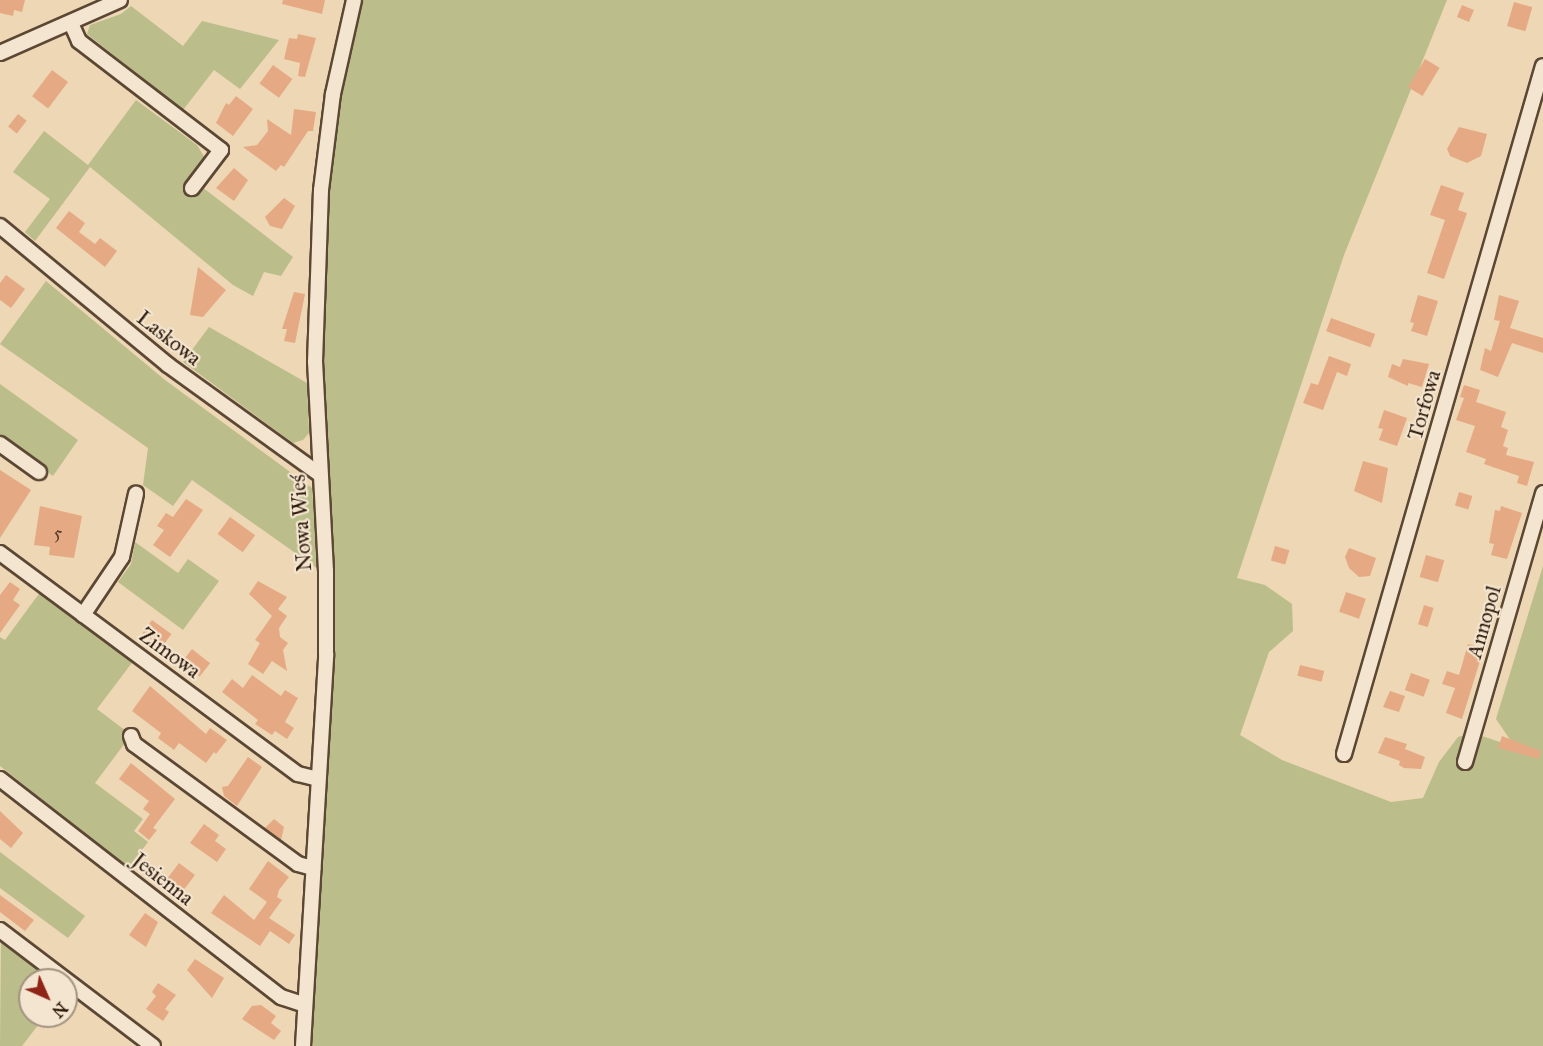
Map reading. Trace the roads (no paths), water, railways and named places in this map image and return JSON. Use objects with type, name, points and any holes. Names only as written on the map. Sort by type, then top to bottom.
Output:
[{"type":"street","points":[[0,53],[120,0]]},
{"type":"street","name":"Nowa Wieś","points":[[303,1046],[326,618],[315,362],[323,168],[354,0]]},
{"type":"street","points":[[71,23],[79,41],[221,150],[192,188]]},
{"type":"street","name":"Torfowa","points":[[1344,754],[1543,66]]},
{"type":"street","name":"Laskowa","points":[[0,226],[160,359],[319,474]]},
{"type":"street","points":[[0,444],[39,472]]},
{"type":"street","name":"Annopol","points":[[1465,762],[1543,493]]},
{"type":"street","points":[[83,615],[122,557],[136,494]]},
{"type":"street","name":"Zimowa","points":[[0,553],[298,774],[318,779]]},
{"type":"street","points":[[131,736],[134,744],[298,864],[313,868]]},
{"type":"street","name":"Jesienna","points":[[0,779],[281,997],[305,1005]]},
{"type":"street","points":[[0,930],[153,1046]]}]
